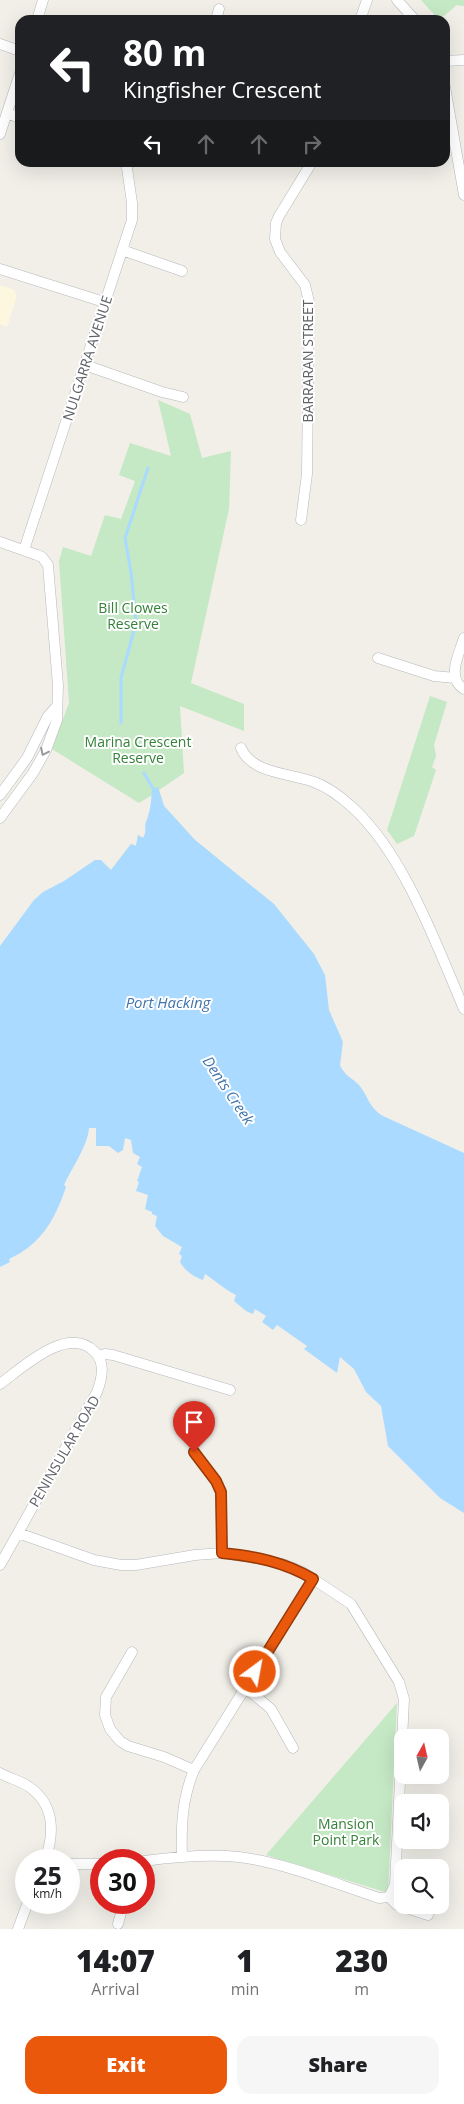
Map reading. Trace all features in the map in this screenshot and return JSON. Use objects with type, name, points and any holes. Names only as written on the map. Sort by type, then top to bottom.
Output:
[{"type":"street","points":[[39,15],[44,0]]},
{"type":"street","points":[[362,15],[367,0]]},
{"type":"street","points":[[397,0],[410,15]]},
{"type":"street","points":[[217,15],[219,9]]},
{"type":"street","points":[[0,44],[15,49]]},
{"type":"street","points":[[450,61],[464,60]]},
{"type":"street","points":[[0,134],[15,89]]},
{"type":"street","points":[[7,114],[15,116]]},
{"type":"street","points":[[450,115],[464,195]]},
{"type":"street","name":"NULGARRA AVENUE","points":[[24,550],[132,216],[127,167]]},
{"type":"street","name":"BARRARAN STREET","points":[[301,520],[307,474],[309,302],[304,286],[276,246],[275,231],[279,216],[309,167]]},
{"type":"street","points":[[122,250],[182,271]]},
{"type":"street","points":[[0,269],[104,302]]},
{"type":"street","points":[[85,365],[162,392],[183,397]]},
{"type":"street","points":[[0,542],[42,557],[48,565],[58,685],[57,720],[46,750],[33,773],[0,818]]},
{"type":"street","points":[[464,638],[455,668],[455,678],[464,689]]},
{"type":"street","points":[[378,658],[434,676],[455,678]]},
{"type":"street","points":[[0,794],[27,758],[48,716],[56,706]]},
{"type":"street","points":[[241,748],[245,757],[257,766],[315,782],[340,796],[368,824],[397,864],[464,1009]]},
{"type":"street","points":[[0,1384],[42,1354],[58,1346],[74,1343],[83,1345],[98,1356],[113,1354],[230,1390]]},
{"type":"street","name":"PENINSULAR ROAD","points":[[0,1565],[98,1392],[102,1376],[98,1356]]},
{"type":"street","points":[[194,1452],[216,1481],[221,1492],[222,1553]]},
{"type":"street","points":[[18,1533],[94,1560],[121,1565],[136,1565],[195,1554],[222,1553],[256,1558],[286,1565],[313,1579],[351,1604],[399,1682],[404,1694],[395,1885],[389,1897]]},
{"type":"street","points":[[182,1857],[182,1810],[188,1784],[194,1770],[313,1579]]},
{"type":"street","points":[[132,1652],[106,1697],[105,1715],[110,1729],[120,1741],[128,1746],[164,1757],[194,1770]]},
{"type":"street","points":[[246,1688],[268,1705],[293,1748]]},
{"type":"street","points":[[0,1773],[32,1789],[45,1804],[52,1826],[47,1849]]},
{"type":"street","points":[[155,1860],[219,1856],[251,1859],[379,1898],[389,1897]]},
{"type":"street","points":[[389,1897],[397,1906],[428,1915]]},
{"type":"street","points":[[18,1929],[24,1914]]},
{"type":"street","points":[[118,1924],[121,1914]]},
{"type":"shaded area","points":[[0,285],[14,290],[17,296],[7,327],[0,324]]},
{"type":"green space","points":[[421,0],[464,0],[464,6],[457,5],[445,15],[434,15]]},
{"type":"green space","name":"Bill Clowes Reserve","points":[[158,400],[190,414],[202,458],[231,451],[229,509],[191,683],[244,704],[244,731],[180,706],[184,773],[159,790],[164,806],[195,840],[217,858],[111,870],[131,844],[136,846],[138,835],[143,838],[150,815],[152,795],[139,803],[52,749],[69,703],[59,561],[63,547],[91,556],[105,515],[121,519],[135,481],[119,475],[130,443],[171,456]]},
{"type":"green space","points":[[430,696],[447,702],[434,745],[436,756],[432,767],[436,770],[414,836],[397,844],[387,830]]},
{"type":"green space","name":"Mansion Point Park","points":[[397,1703],[396,1729],[394,1729],[388,1893],[266,1855]]},
{"type":"water","name":"Port Hacking","points":[[158,787],[164,806],[195,840],[274,904],[314,954],[325,975],[329,1010],[343,1042],[340,1065],[346,1074],[359,1085],[372,1106],[383,1116],[464,1153],[464,1513],[440,1498],[388,1446],[381,1406],[366,1392],[354,1369],[340,1357],[337,1373],[304,1349],[307,1346],[277,1325],[273,1330],[262,1322],[266,1316],[255,1309],[253,1314],[246,1311],[234,1301],[236,1295],[205,1274],[203,1280],[184,1268],[180,1262],[182,1256],[179,1254],[182,1247],[163,1236],[155,1226],[157,1216],[145,1209],[148,1195],[136,1191],[142,1167],[137,1164],[140,1157],[133,1153],[131,1140],[125,1138],[123,1150],[118,1153],[109,1146],[96,1146],[96,1128],[89,1128],[86,1142],[64,1185],[66,1187],[52,1220],[39,1238],[9,1259],[10,1262],[0,1267],[0,946],[34,900],[43,892],[64,881],[95,860],[101,860],[111,870],[131,844],[136,846],[138,835],[143,838],[145,834],[145,824],[149,813],[152,789]]},
{"type":"waterway","points":[[121,723],[121,678],[136,623],[131,572],[125,538],[148,468]]},
{"type":"waterway","points":[[144,773],[155,792]]},
{"type":"route","points":[[194,1452],[220,1486],[222,1497],[222,1553],[286,1565],[301,1571],[313,1579],[255,1672]]},
{"type":"park label","name":"Marina Crescent Reserve","points":[[138,750]]},
{"type":"water label","name":"Dents Creek","points":[[229,1090]]}]
